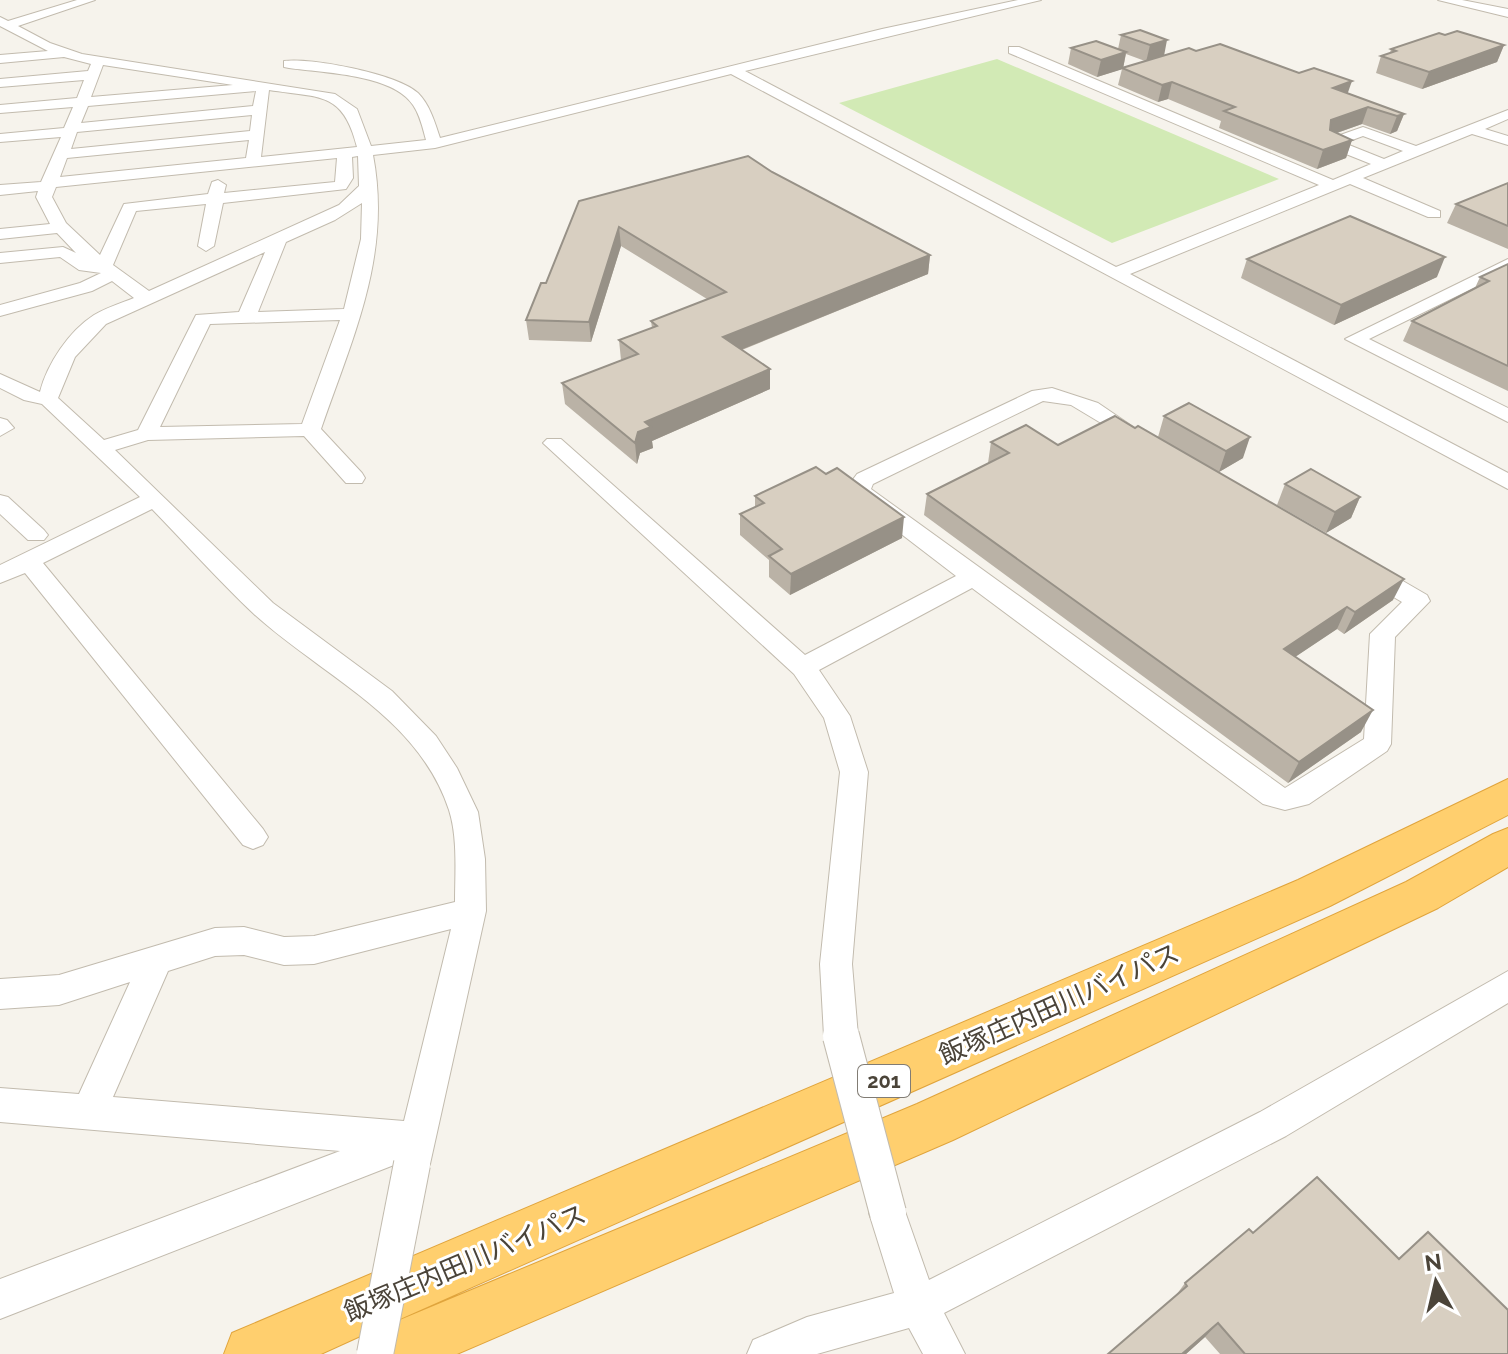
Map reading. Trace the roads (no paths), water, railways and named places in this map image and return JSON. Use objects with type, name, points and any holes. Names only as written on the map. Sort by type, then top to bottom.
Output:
[{"type":"highway","name":"飯塚庄内田川バイパス","points":[[253,1354],[1314,893],[1457,824],[1508,795]]},
{"type":"highway","name":"201","points":[[388,1354],[935,1122],[1422,895],[1508,846]]},
{"type":"street","points":[[39,0],[60,9]]},
{"type":"street","points":[[2,28],[89,0]]},
{"type":"street","points":[[992,0],[1010,5]]},
{"type":"street","points":[[0,190],[435,144],[1035,0]]},
{"type":"street","points":[[1444,0],[1508,13]]},
{"type":"street","points":[[2,28],[25,35],[95,68]]},
{"type":"street","points":[[1014,50],[1332,185]]},
{"type":"street","points":[[0,59],[66,54]]},
{"type":"street","points":[[289,64],[390,82],[410,94],[421,106],[435,144]]},
{"type":"street","points":[[95,68],[44,197],[60,228],[145,297]]},
{"type":"street","points":[[0,83],[95,68],[263,86],[337,98],[353,112],[354,152],[340,186],[130,207],[109,270],[86,287],[0,311]]},
{"type":"street","points":[[735,71],[1119,272],[1508,482]]},
{"type":"street","points":[[1096,85],[1121,77]]},
{"type":"street","points":[[0,109],[263,86]]},
{"type":"street","points":[[253,163],[263,86]]},
{"type":"street","points":[[0,138],[260,110]]},
{"type":"street","points":[[1119,272],[1508,114]]},
{"type":"street","points":[[1472,129],[1508,141]]},
{"type":"street","points":[[1383,164],[1331,143],[1363,131],[1416,151]]},
{"type":"street","points":[[61,154],[257,135]]},
{"type":"street","points":[[310,430],[370,252],[369,174],[354,152]]},
{"type":"street","points":[[206,246],[221,166]]},
{"type":"street","points":[[1349,178],[1434,214]]},
{"type":"street","points":[[48,399],[53,375],[70,347],[99,320],[347,207],[367,188]]},
{"type":"street","points":[[0,234],[60,228]]},
{"type":"street","points":[[246,318],[279,239]]},
{"type":"street","points":[[0,258],[63,252],[85,266],[109,270]]},
{"type":"street","points":[[1508,264],[1354,339],[1508,416]]},
{"type":"street","points":[[146,434],[203,319],[349,314]]},
{"type":"street","points":[[0,380],[31,396],[48,399],[155,499],[264,609],[383,698],[426,743],[447,776],[464,812],[470,859],[471,911],[414,1152],[375,1354]]},
{"type":"street","points":[[1152,445],[1072,399],[1051,393],[1039,395],[865,479],[859,486],[861,492],[973,577],[1273,796],[1285,799],[1299,796],[1377,744],[1383,634],[1418,601],[1351,562]]},
{"type":"street","points":[[101,448],[146,434],[310,430],[354,478]]},
{"type":"street","points":[[554,443],[803,667],[837,716],[854,772],[836,964],[841,1036],[888,1213],[918,1306],[945,1354]]},
{"type":"street","points":[[0,575],[155,499]]},
{"type":"street","points":[[0,502],[36,535]]},
{"type":"street","points":[[28,561],[253,837]]},
{"type":"street","points":[[803,667],[973,577]]},
{"type":"street","points":[[0,994],[59,990],[215,942],[244,941],[284,951],[314,950],[471,911]]},
{"type":"street","points":[[88,1113],[157,959]]},
{"type":"street","points":[[767,1354],[807,1337],[918,1306],[1273,1124],[1508,986]]},
{"type":"street","points":[[0,1105],[414,1152]]},
{"type":"street","points":[[0,1299],[414,1152]]}]
